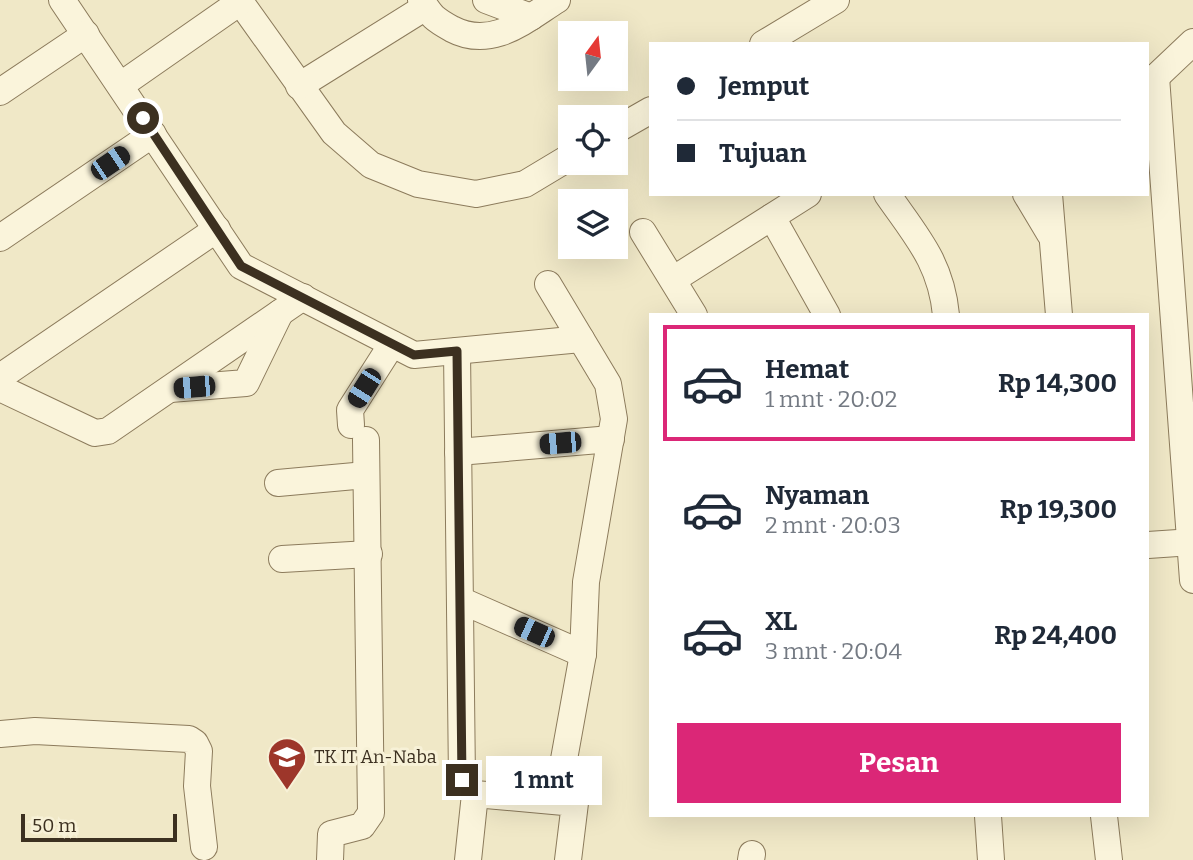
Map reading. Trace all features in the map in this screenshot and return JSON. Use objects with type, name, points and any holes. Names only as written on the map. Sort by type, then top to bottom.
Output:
[{"type":"street","points":[[62,0],[241,266],[292,304],[414,355],[581,340]]},
{"type":"street","points":[[486,0],[531,17]]},
{"type":"street","points":[[299,86],[424,3],[435,19],[463,34],[486,36],[502,33],[557,0]]},
{"type":"street","points":[[777,40],[836,0]]},
{"type":"street","points":[[121,85],[239,1],[334,132],[371,165],[418,184],[476,194],[525,184],[558,164]]},
{"type":"street","points":[[0,92],[86,34]]},
{"type":"street","points":[[1193,42],[1152,78],[1193,580]]},
{"type":"street","points":[[628,123],[649,111]]},
{"type":"street","points":[[0,238],[153,134]]},
{"type":"street","points":[[674,279],[805,196]]},
{"type":"street","points":[[888,196],[935,264],[946,313]]},
{"type":"street","points":[[1027,196],[1053,238]]},
{"type":"street","points":[[1049,196],[1059,313]]},
{"type":"street","points":[[772,217],[826,313]]},
{"type":"street","points":[[0,377],[217,229]]},
{"type":"street","points":[[643,232],[693,313]]},
{"type":"street","points":[[548,284],[608,384],[614,419],[586,582],[583,654],[559,787]]},
{"type":"street","points":[[0,388],[94,433],[108,431],[292,304]]},
{"type":"street","points":[[168,390],[246,383],[292,304]]},
{"type":"street","points":[[330,860],[331,834],[362,826],[371,813],[366,475],[359,432],[350,410],[392,344]]},
{"type":"street","points":[[457,351],[462,780]]},
{"type":"street","points":[[458,452],[611,439]]},
{"type":"street","points":[[278,483],[366,475]]},
{"type":"street","points":[[1149,545],[1191,542]]},
{"type":"street","points":[[282,559],[369,554]]},
{"type":"street","points":[[460,600],[583,654]]},
{"type":"street","points":[[0,734],[35,731],[188,739],[195,743],[199,751],[197,786],[204,847]]},
{"type":"street","points":[[468,860],[475,793],[575,803],[568,860]]},
{"type":"street","points":[[988,817],[991,860]]},
{"type":"street","points":[[1104,817],[1109,860]]},
{"type":"place","name":"TK IT An-Naba","points":[[287,791]]},
{"type":"route","points":[[143,118],[241,266],[414,355],[457,351],[462,780]]}]
